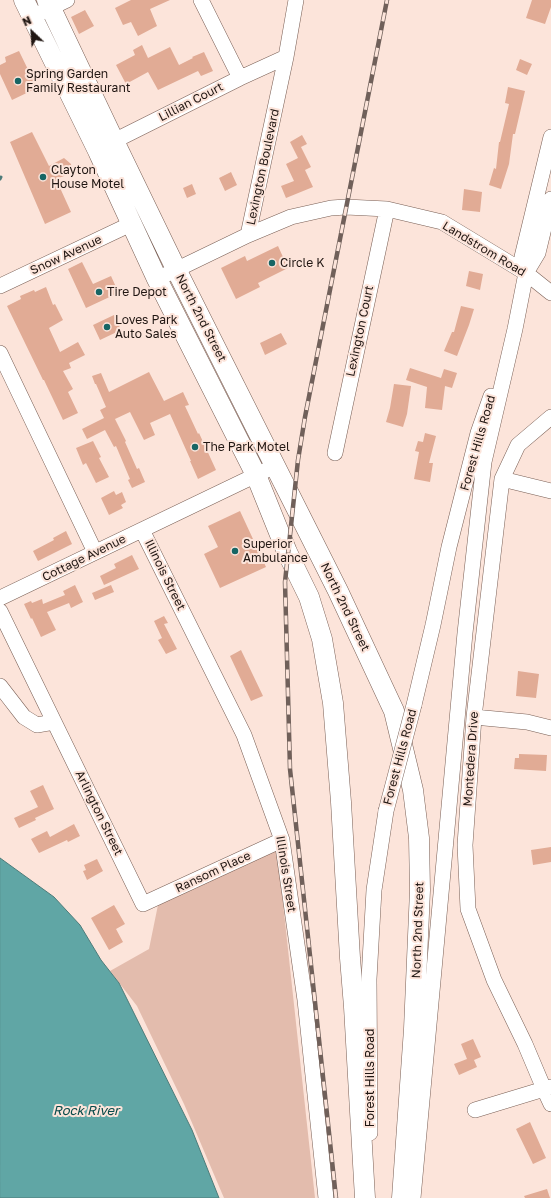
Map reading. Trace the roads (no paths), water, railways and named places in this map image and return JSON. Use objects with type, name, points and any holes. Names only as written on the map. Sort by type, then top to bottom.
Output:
[{"type":"main road","name":"North 2nd Street","points":[[55,3],[106,146],[131,224],[157,279],[256,475],[287,552],[309,598],[322,639],[333,702],[341,802],[366,1198]]},
{"type":"main road","name":"North 2nd Street","points":[[28,8],[176,269],[338,591],[394,711],[413,790],[419,838],[420,890],[414,1029],[402,1198]]},
{"type":"street","points":[[201,0],[240,78]]},
{"type":"street","name":"Lexington Boulevard","points":[[157,279],[248,235],[286,57],[296,0]]},
{"type":"street","points":[[28,8],[55,3]]},
{"type":"street","name":"Lillian Court","points":[[106,146],[240,78],[286,57]]},
{"type":"street","name":"Forest Hills Road","points":[[526,273],[522,257],[551,137]]},
{"type":"street","name":"Forest Hills Road","points":[[414,1198],[464,641],[484,462],[515,329],[526,273],[538,253],[551,199]]},
{"type":"street","name":"Landstrom Road","points":[[248,235],[291,217],[331,208],[346,207],[387,209],[442,222],[526,273],[551,293]]},
{"type":"street","name":"Lexington Court","points":[[335,453],[387,209]]},
{"type":"street","name":"Snow Avenue","points":[[0,286],[131,224]]},
{"type":"street","name":"Forest Hills Road","points":[[371,1198],[369,979],[374,890],[386,811],[414,705],[433,625],[449,547],[478,433],[515,329]]},
{"type":"street","points":[[0,353],[95,552]]},
{"type":"street","name":"Montedera Drive","points":[[551,417],[518,445],[502,479],[474,717],[465,845],[468,909],[494,980],[547,1088],[551,1104]]},
{"type":"street","name":"Cottage Avenue","points":[[0,598],[276,466]]},
{"type":"street","points":[[502,479],[551,491]]},
{"type":"street","name":"Illinois Street","points":[[142,530],[244,735],[282,840],[305,1000],[326,1198]]},
{"type":"street","name":"Arlington Street","points":[[0,611],[143,904]]},
{"type":"street","points":[[0,686],[24,718],[38,724],[54,722]]},
{"type":"street","points":[[474,717],[527,722],[551,728]]},
{"type":"street","name":"Ransom Place","points":[[143,904],[282,840]]},
{"type":"street","points":[[475,1110],[547,1088]]},
{"type":"water","name":"Rock River","points":[[0,858],[54,897],[80,925],[101,960],[119,983],[192,1130],[219,1198],[0,1198]]},
{"type":"railway","points":[[336,1198],[290,769],[285,582],[298,460],[305,417],[387,0]]},
{"type":"place","name":"Spring Garden Family Restaurant","points":[[18,81]]},
{"type":"place","name":"Clayton House Motel","points":[[43,177]]},
{"type":"place","name":"Circle K","points":[[272,263]]},
{"type":"place","name":"Tire Depot","points":[[99,292]]},
{"type":"place","name":"Loves Park Auto Sales","points":[[107,327]]},
{"type":"place","name":"The Park Motel","points":[[195,447]]},
{"type":"place","name":"Superior Ambulance","points":[[235,551]]}]
